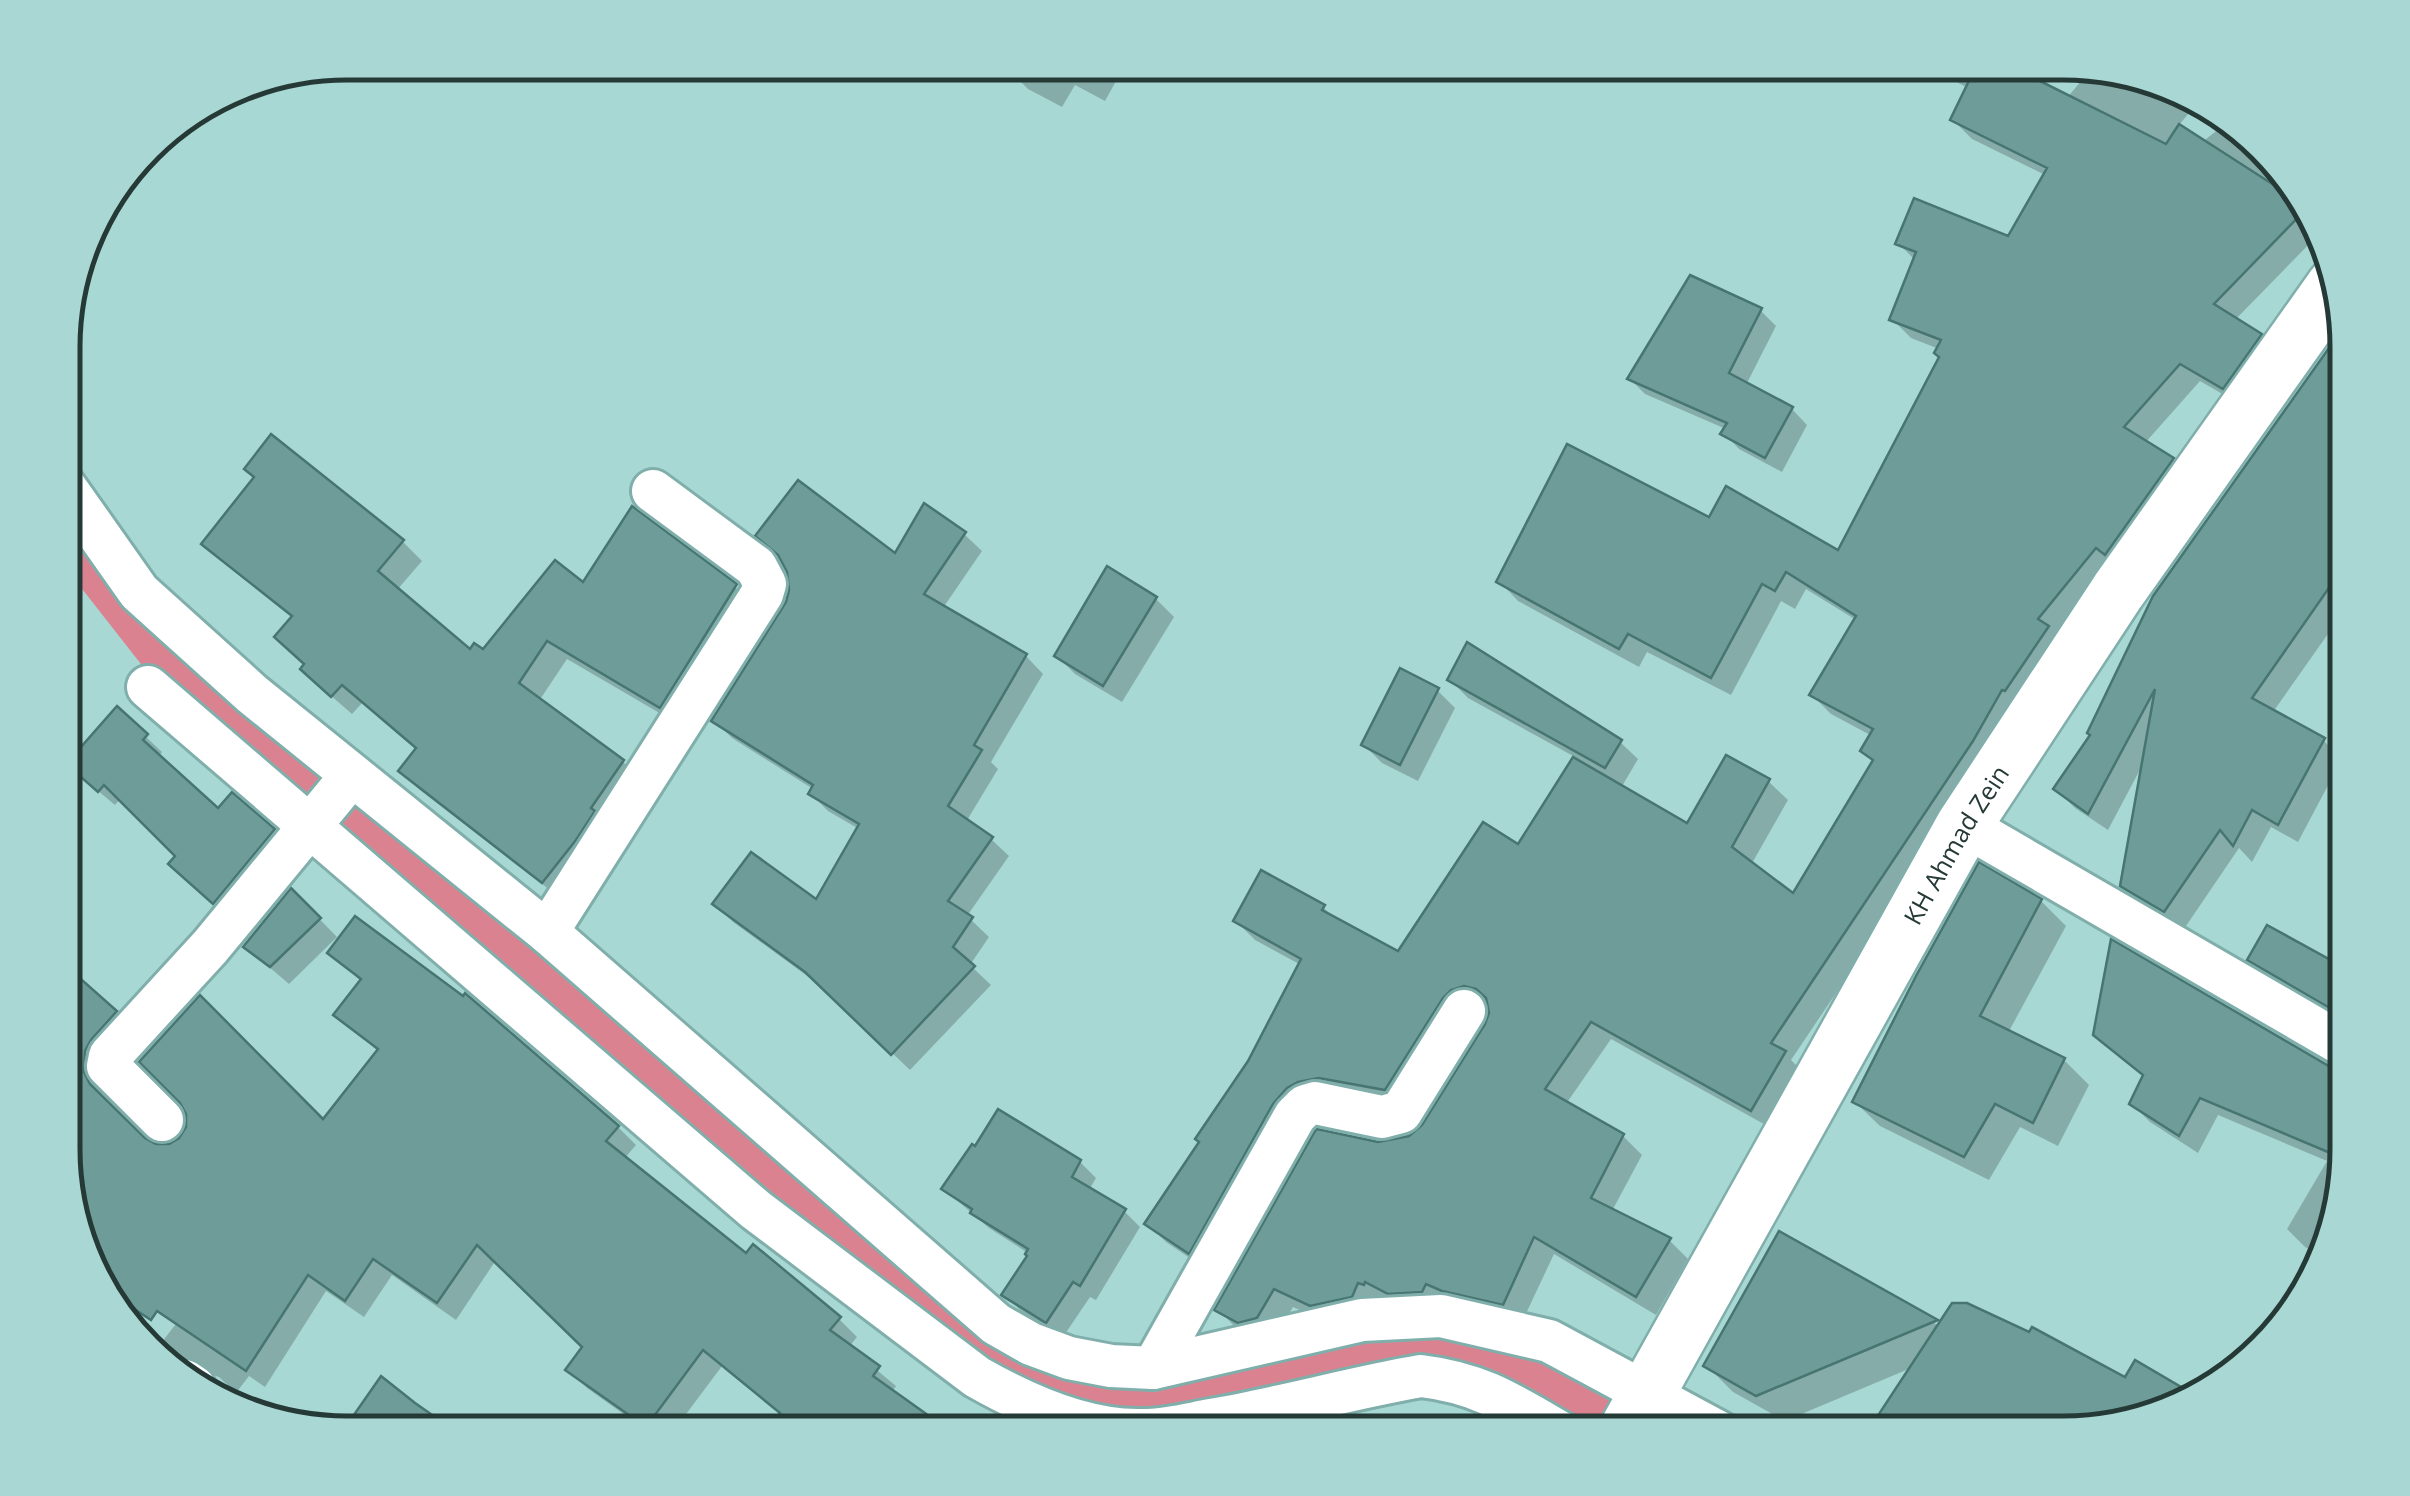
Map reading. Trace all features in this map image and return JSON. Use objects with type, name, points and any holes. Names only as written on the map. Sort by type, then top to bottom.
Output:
[{"type":"street","name":"KH Ahmad Zein","points":[[1635,1414],[1964,825],[2118,591],[2325,298]]},
{"type":"street","points":[[547,932],[765,584],[756,566],[653,491]]},
{"type":"street","points":[[80,509],[139,592],[252,694],[350,778],[547,932],[996,1324],[1031,1344],[1069,1358],[1154,1368],[1362,1320],[1441,1316],[1549,1342],[1635,1414]]},
{"type":"street","points":[[148,686],[312,822],[756,1210],[978,1377],[1013,1398],[1062,1416]]},
{"type":"street","points":[[162,1120],[108,1066],[110,1056],[210,947],[350,778]]},
{"type":"street","points":[[1964,825],[2329,1037]]},
{"type":"street","points":[[1154,1368],[1295,1116],[1315,1103],[1382,1117],[1400,1112],[1464,1012]]},
{"type":"street","points":[[1237,1415],[1421,1376],[1488,1390],[1531,1415]]},
{"type":"building","points":[[1969,80],[2038,80],[2166,144],[2179,124],[2276,186],[2297,219],[2214,304],[2262,334],[2223,389],[2180,364],[2124,427],[2174,458],[2105,555],[2096,548],[2038,619],[2049,626],[2005,691],[2002,690],[1973,741],[1771,1043],[1786,1051],[1751,1111],[1591,1022],[1545,1089],[1624,1134],[1591,1198],[1671,1238],[1636,1297],[1534,1237],[1503,1305],[1426,1284],[1422,1292],[1388,1294],[1365,1282],[1358,1283],[1352,1297],[1310,1306],[1274,1289],[1257,1318],[1238,1323],[1214,1310],[1315,1131],[1378,1142],[1409,1136],[1422,1125],[1489,1013],[1486,998],[1476,989],[1464,986],[1451,990],[1385,1090],[1319,1078],[1287,1088],[1273,1104],[1189,1254],[1144,1224],[1248,1061],[1301,959],[1233,921],[1261,870],[1325,905],[1322,910],[1398,951],[1483,822],[1518,844],[1573,757],[1687,823],[1726,755],[1770,779],[1732,847],[1793,893],[1873,760],[1860,751],[1873,729],[1809,695],[1856,616],[1786,572],[1775,591],[1762,584],[1711,678],[1628,634],[1619,649],[1496,582],[1567,444],[1709,517],[1726,486],[1838,550],[1939,357],[1934,353],[1941,340],[1889,320],[1916,252],[1895,244],[1914,198],[2008,236],[2047,168],[1950,120]]},
{"type":"building","points":[[1690,275],[1762,308],[1729,373],[1793,407],[1765,458],[1720,434],[1727,423],[1627,379]]},
{"type":"building","points":[[2329,348],[2329,588],[2252,698],[2325,738],[2278,825],[2252,810],[2233,846],[2220,830],[2164,912],[2120,886],[2155,689],[2088,814],[2053,789],[2090,735],[2087,733],[2153,596]]},
{"type":"building","points":[[271,434],[404,540],[378,571],[470,649],[474,643],[483,649],[555,560],[583,582],[632,506],[737,584],[660,708],[547,641],[519,683],[624,760],[591,808],[595,811],[576,840],[542,883],[398,771],[416,748],[342,685],[331,697],[300,669],[304,664],[274,637],[292,616],[201,544],[254,477],[244,469]]},
{"type":"building","points":[[798,480],[895,553],[924,503],[966,532],[924,594],[1027,654],[974,745],[982,750],[948,806],[993,837],[948,901],[973,917],[953,947],[975,966],[891,1055],[805,972],[712,904],[751,852],[816,899],[859,824],[808,794],[813,785],[711,721],[786,602],[787,572],[778,555],[755,536]]},
{"type":"building","points":[[1107,566],[1157,597],[1103,686],[1054,656]]},
{"type":"building","points":[[1467,642],[1622,740],[1605,768],[1447,680]]},
{"type":"building","points":[[1400,668],[1439,688],[1400,765],[1361,745]]},
{"type":"building","points":[[117,706],[148,734],[143,740],[218,808],[232,792],[275,829],[213,904],[168,864],[175,856],[104,785],[98,792],[80,776],[80,748]]},
{"type":"building","points":[[1979,862],[2042,899],[1980,1016],[2065,1058],[2033,1123],[1995,1104],[1964,1157],[1852,1102]]},
{"type":"building","points":[[291,888],[321,918],[270,967],[243,947]]},
{"type":"building","points":[[355,916],[463,996],[465,993],[619,1126],[606,1141],[746,1253],[753,1244],[841,1317],[830,1330],[880,1366],[873,1376],[929,1416],[778,1416],[780,1413],[703,1350],[654,1416],[630,1416],[565,1370],[582,1347],[477,1245],[437,1303],[373,1259],[345,1301],[308,1275],[246,1371],[157,1311],[151,1320],[133,1308],[94,1235],[82,1184],[80,978],[117,1011],[85,1051],[84,1072],[90,1084],[145,1138],[156,1144],[169,1144],[186,1127],[186,1114],[139,1062],[200,995],[323,1119],[378,1049],[333,1015],[361,979],[327,953]]},
{"type":"building","points":[[2267,925],[2329,959],[2329,1008],[2247,960]]},
{"type":"building","points":[[2111,939],[2329,1066],[2329,1152],[2200,1098],[2179,1136],[2129,1104],[2143,1075],[2093,1035]]},
{"type":"building","points":[[998,1109],[1081,1160],[1072,1177],[1126,1209],[1080,1286],[1073,1282],[1046,1323],[1001,1295],[1028,1249],[970,1213],[972,1209],[941,1189]]},
{"type":"building","points":[[1779,1231],[1938,1320],[1756,1396],[1703,1366]]},
{"type":"building","points":[[1952,1303],[1967,1303],[2029,1332],[2032,1327],[2125,1377],[2135,1360],[2182,1387],[2149,1402],[2080,1415],[1878,1415]]},
{"type":"building","points":[[381,1376],[434,1416],[353,1416]]},
{"type":"waterway","points":[[80,544],[170,659],[1011,1370],[1104,1403],[1180,1399],[1291,1367],[1428,1352],[1550,1384],[1611,1415]]}]
